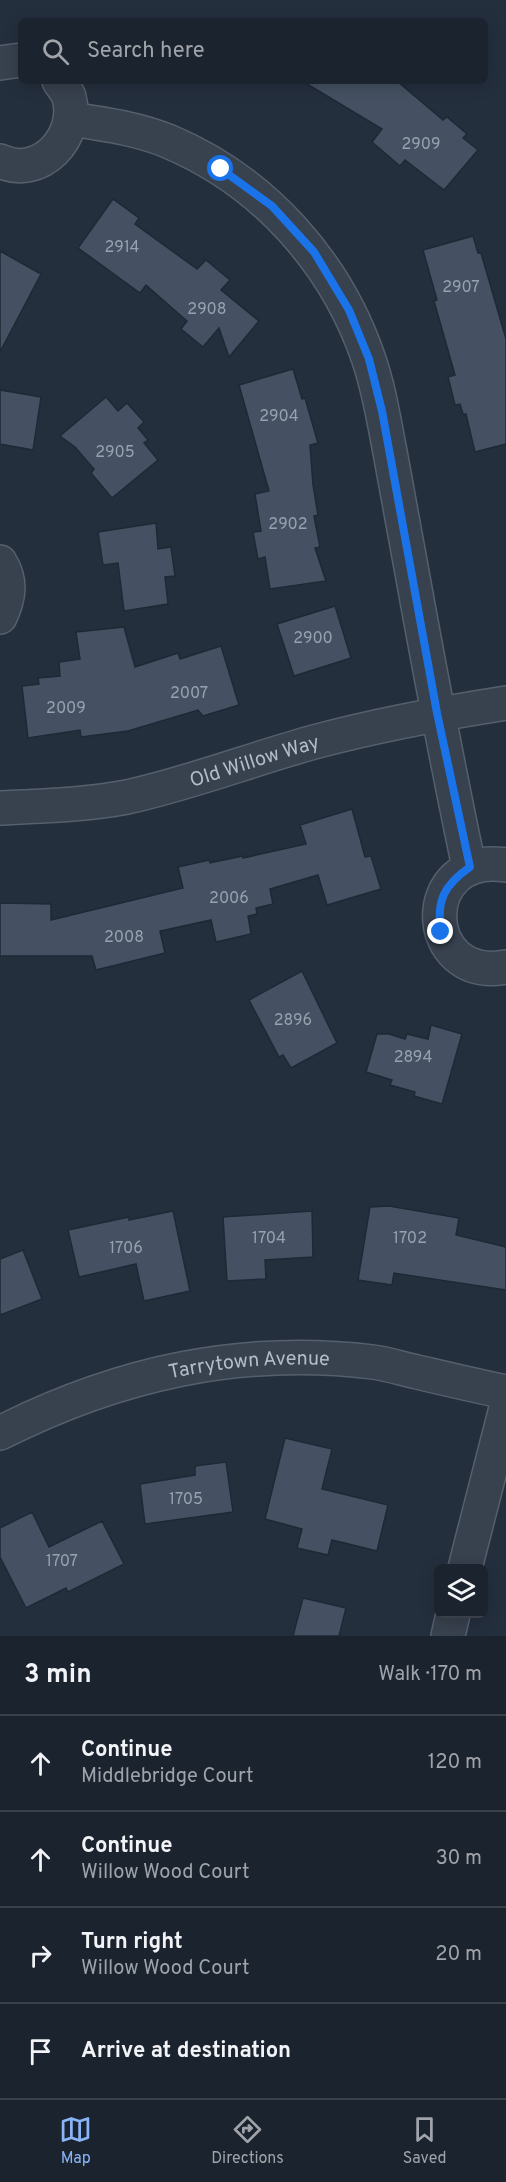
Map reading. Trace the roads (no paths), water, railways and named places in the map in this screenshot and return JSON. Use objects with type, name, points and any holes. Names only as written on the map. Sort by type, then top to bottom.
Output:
[{"type":"street","points":[[0,63],[18,60]]},
{"type":"street","points":[[0,161],[6,164],[28,165],[48,156],[60,146],[68,132],[71,119],[69,95],[61,84]]},
{"type":"street","points":[[71,119],[108,124],[169,141],[221,169],[272,206],[314,252],[344,301],[369,359],[382,411],[437,713],[470,867]]},
{"type":"street","points":[[0,562],[8,583],[8,600],[0,617]]},
{"type":"street","name":"Old Willow Way","points":[[0,808],[56,806],[126,797],[315,742],[437,713],[506,703]]},
{"type":"street","points":[[506,865],[491,863],[470,867],[454,878],[441,898],[438,916],[441,932],[450,950],[466,963],[485,969],[506,967]]},
{"type":"street","name":"Tarrytown Avenue","points":[[0,1433],[47,1409],[107,1388],[173,1370],[244,1359],[316,1357],[376,1363],[506,1392]]},
{"type":"street","points":[[466,1564],[506,1408]]},
{"type":"street","points":[[448,1636],[452,1618]]}]
